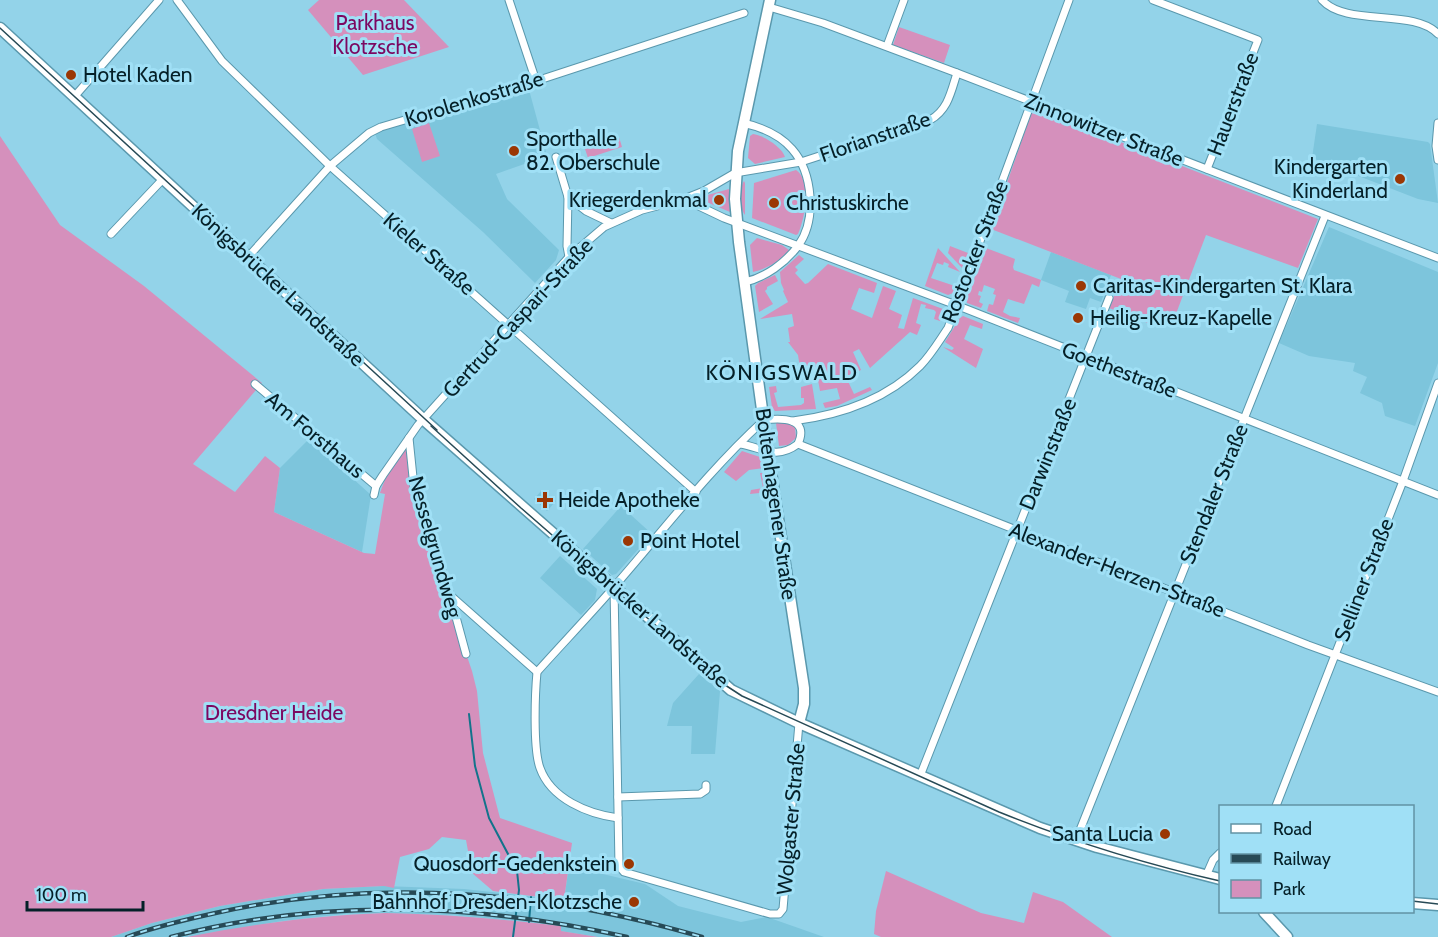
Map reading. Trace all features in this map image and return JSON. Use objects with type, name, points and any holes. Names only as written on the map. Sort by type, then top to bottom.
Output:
[{"type":"main road","name":"Boltenhagener Straße","points":[[770,3],[735,174],[737,223],[768,453],[804,688],[804,704],[799,723]]},
{"type":"main road","name":"Königsbrücker Landstraße","points":[[0,28],[424,420],[731,690],[799,723],[999,812],[1076,840],[1219,879]]},
{"type":"main road","points":[[1414,903],[1438,905]]},
{"type":"main road","points":[[1267,913],[1287,937]]},
{"type":"street","points":[[74,97],[159,0]]},
{"type":"street","name":"Kieler Straße","points":[[177,0],[222,62],[330,166],[696,492]]},
{"type":"street","points":[[509,0],[536,81]]},
{"type":"street","points":[[886,46],[904,0]]},
{"type":"street","name":"Rostocker Straße","points":[[793,421],[852,408],[891,389],[920,366],[933,351],[948,328],[1069,0]]},
{"type":"street","name":"Hauerstraße","points":[[1153,0],[1258,40],[1208,169]]},
{"type":"street","points":[[1322,0],[1328,8],[1424,24],[1438,34]]},
{"type":"street","name":"Zinnowitzer Straße","points":[[770,3],[1438,258]]},
{"type":"street","name":"Korolenkostraße","points":[[248,257],[330,166],[369,133],[381,127],[536,81],[744,13]]},
{"type":"street","name":"Florianstraße","points":[[735,174],[801,162],[930,120],[939,115],[946,106],[957,73]]},
{"type":"street","points":[[744,123],[760,128],[783,141],[801,162],[808,183],[810,205],[806,228],[799,245],[774,269],[745,282]]},
{"type":"street","points":[[1438,123],[1436,146],[1438,160]]},
{"type":"street","points":[[556,157],[568,197],[567,246],[570,257]]},
{"type":"street","name":"Gertrud-Caspari-Straße","points":[[424,420],[570,257],[591,238],[611,223],[642,210],[684,199],[735,174]]},
{"type":"street","points":[[111,234],[162,179]]},
{"type":"street","points":[[568,197],[586,211],[611,223]]},
{"type":"street","name":"Goethestraße","points":[[684,199],[737,223],[956,305],[1438,495]]},
{"type":"street","name":"Stendaler Straße","points":[[1076,840],[1325,216]]},
{"type":"street","name":"Darwinstraße","points":[[920,776],[1109,298]]},
{"type":"street","name":"Selliner Straße","points":[[1277,805],[1403,481],[1438,383]]},
{"type":"street","name":"Am Forsthaus","points":[[255,384],[376,486]]},
{"type":"street","points":[[614,587],[618,818],[576,806],[562,797],[541,770],[537,753],[537,672],[696,492],[740,444],[764,420],[787,418],[793,421],[801,434],[798,444],[785,451],[768,453],[740,444]]},
{"type":"street","name":"Nesselgrundweg","points":[[374,495],[376,486],[424,420]]},
{"type":"street","name":"Nesselgrundweg","points":[[409,438],[414,487],[450,595],[466,654]]},
{"type":"street","name":"Alexander-Herzen-Straße","points":[[798,444],[1174,593],[1438,692]]},
{"type":"street","points":[[450,595],[537,672]]},
{"type":"street","name":"Wolgaster Straße","points":[[618,818],[619,866],[627,874],[770,915],[779,914],[783,909],[799,723]]},
{"type":"street","points":[[618,797],[699,794],[705,790],[706,785]]},
{"type":"street","points":[[1206,876],[1213,860],[1219,855]]},
{"type":"shaded area","points":[[528,86],[547,156],[496,174],[507,199],[559,250],[556,260],[535,283],[483,232],[377,139],[375,133]]},
{"type":"shaded area","name":"Kindergarten Kinderland","points":[[1317,124],[1428,142],[1438,203],[1418,199],[1312,158]]},
{"type":"shaded area","points":[[1329,227],[1438,272],[1438,363],[1415,426],[1385,416],[1382,403],[1360,393],[1367,377],[1353,371],[1355,363],[1309,356],[1279,343]]},
{"type":"shaded area","name":"Caritas-Kindergarten St. Klara","points":[[1051,252],[1111,275],[1101,302],[1090,298],[1086,309],[1065,302],[1069,291],[1041,280]]},
{"type":"shaded area","points":[[309,439],[371,495],[362,552],[274,512],[280,468]]},
{"type":"shaded area","name":"Heide Apotheke","points":[[542,490],[556,501],[547,511],[534,499]]},
{"type":"shaded area","points":[[621,506],[652,534],[616,574],[612,575],[583,549]]},
{"type":"shaded area","points":[[560,556],[597,589],[595,600],[581,615],[540,578]]},
{"type":"shaded area","points":[[699,674],[720,691],[715,754],[691,754],[692,726],[667,726],[673,703]]},
{"type":"shaded area","points":[[569,866],[645,884],[678,906],[741,922],[767,917],[824,937],[598,937],[560,931],[560,926],[525,922],[454,915],[386,913],[344,914],[282,921],[187,937],[111,937],[152,923],[220,906],[323,889],[384,886],[464,889],[564,900]]},
{"type":"green space","name":"Parkhaus Klotzsche","points":[[319,0],[404,0],[449,47],[363,75],[308,10]]},
{"type":"green space","points":[[899,27],[950,45],[944,63],[893,45]]},
{"type":"green space","points":[[1033,108],[1318,219],[1298,268],[1206,235],[1174,319],[1156,326],[1109,308],[1121,279],[991,229]]},
{"type":"green space","points":[[429,123],[440,156],[422,162],[412,129]]},
{"type":"green space","points":[[753,134],[772,142],[785,157],[755,164],[748,158],[750,136]]},
{"type":"green space","name":"Dresdner Heide","points":[[0,136],[60,225],[144,286],[262,383],[193,464],[235,492],[265,456],[280,468],[274,512],[364,553],[375,554],[385,494],[380,493],[391,469],[406,448],[410,488],[472,671],[477,691],[483,753],[500,818],[572,843],[564,900],[493,891],[472,873],[466,840],[442,837],[429,849],[400,857],[394,888],[384,886],[323,889],[220,906],[152,923],[111,937],[0,937]]},
{"type":"green space","points":[[619,137],[622,147],[588,158],[585,149]]},
{"type":"green space","points":[[796,170],[801,175],[806,191],[805,210],[798,234],[752,218],[754,183]]},
{"type":"green space","points":[[744,181],[745,183],[745,215],[740,198]]},
{"type":"green space","points":[[729,189],[730,212],[702,200],[704,196]]},
{"type":"green space","points":[[757,238],[782,245],[789,250],[773,264],[753,272],[750,245]]},
{"type":"green space","points":[[950,246],[968,253],[962,268],[948,253]]},
{"type":"green space","points":[[938,248],[960,272],[948,267],[949,264],[944,262],[943,265],[937,263],[931,278],[955,286],[953,293],[948,295],[925,286]]},
{"type":"green space","points":[[986,248],[1015,259],[1014,270],[1041,280],[1039,287],[1032,284],[1024,304],[1008,299],[1003,312],[1020,318],[1018,323],[987,311],[989,304],[993,305],[995,289],[984,285],[982,292],[979,291],[978,295],[981,296],[979,302],[983,304],[981,308],[967,303],[966,300]]},
{"type":"green space","points":[[799,255],[804,259],[795,267],[798,270],[795,273],[805,284],[828,264],[877,283],[874,293],[859,288],[851,309],[872,318],[883,286],[896,291],[889,309],[902,315],[898,328],[904,329],[913,298],[943,309],[944,313],[940,321],[934,319],[936,312],[921,304],[916,323],[921,325],[917,335],[910,332],[870,368],[859,349],[853,352],[861,370],[846,377],[854,394],[870,387],[872,390],[837,406],[825,408],[823,403],[840,399],[837,388],[820,391],[818,380],[811,380],[810,372],[815,371],[814,366],[800,368],[798,355],[788,342],[790,342],[788,328],[794,326],[792,314],[760,319],[788,302],[783,291],[780,272]]},
{"type":"green space","points":[[775,275],[778,281],[767,287],[765,291],[773,304],[759,312],[755,286]]},
{"type":"green space","points":[[963,316],[983,324],[982,329],[970,325],[964,339],[983,349],[976,368],[943,347],[952,350],[954,348],[945,342]]},
{"type":"green space","points":[[812,384],[816,409],[775,411],[772,407],[769,387],[776,386],[777,392],[774,393],[778,407],[804,403],[804,398],[801,398],[801,387]]},
{"type":"green space","points":[[788,422],[795,427],[796,438],[788,445],[779,446],[776,423]]},
{"type":"green space","points":[[742,451],[760,457],[764,468],[749,470],[736,481],[724,472]]},
{"type":"green space","points":[[760,473],[765,473],[768,492],[750,494],[751,490],[763,488]]},
{"type":"green space","points":[[886,871],[981,913],[1024,923],[1033,892],[1063,902],[1112,937],[881,937],[874,934],[876,911]]},
{"type":"green space","points":[[386,913],[539,923],[561,926],[561,931],[598,937],[187,937],[286,921]]},
{"type":"waterway","points":[[469,714],[475,766],[489,818],[517,871],[519,890],[513,937]]},
{"type":"waterway","points":[[529,922],[531,897]]},
{"type":"tram line","points":[[0,28],[437,430]]},
{"type":"tram line","points":[[431,426],[521,508],[722,683],[742,696],[1026,823],[1108,851],[1219,881]]},
{"type":"tram line","points":[[1414,901],[1438,904]]},
{"type":"railway","points":[[127,937],[196,917],[280,901],[402,892],[462,894],[523,900],[643,921],[702,937]]},
{"type":"railway","points":[[171,937],[228,924],[285,916],[342,911],[399,910],[514,917],[627,937]]},
{"type":"place","name":"Hotel Kaden","points":[[71,75]]},
{"type":"place","name":"Sporthalle 82. Oberschule","points":[[514,151]]},
{"type":"place","name":"Kindergarten Kinderland","points":[[1400,179]]},
{"type":"place","name":"Kriegerdenkmal","points":[[719,200]]},
{"type":"place","name":"Christuskirche","points":[[774,203]]},
{"type":"place","name":"Caritas-Kindergarten St. Klara","points":[[1081,286]]},
{"type":"place","name":"Heilig-Kreuz-Kapelle","points":[[1078,318]]},
{"type":"place","name":"Heide Apotheke","points":[[545,500]]},
{"type":"place","name":"Point Hotel","points":[[628,541]]},
{"type":"place","name":"Santa Lucia","points":[[1165,834]]},
{"type":"place","name":"Quosdorf-Gedenkstein","points":[[629,864]]},
{"type":"place","name":"Bahnhof Dresden-Klotzsche","points":[[634,902]]},
{"type":"district","name":"KÖNIGSWALD","points":[[782,372]]}]
